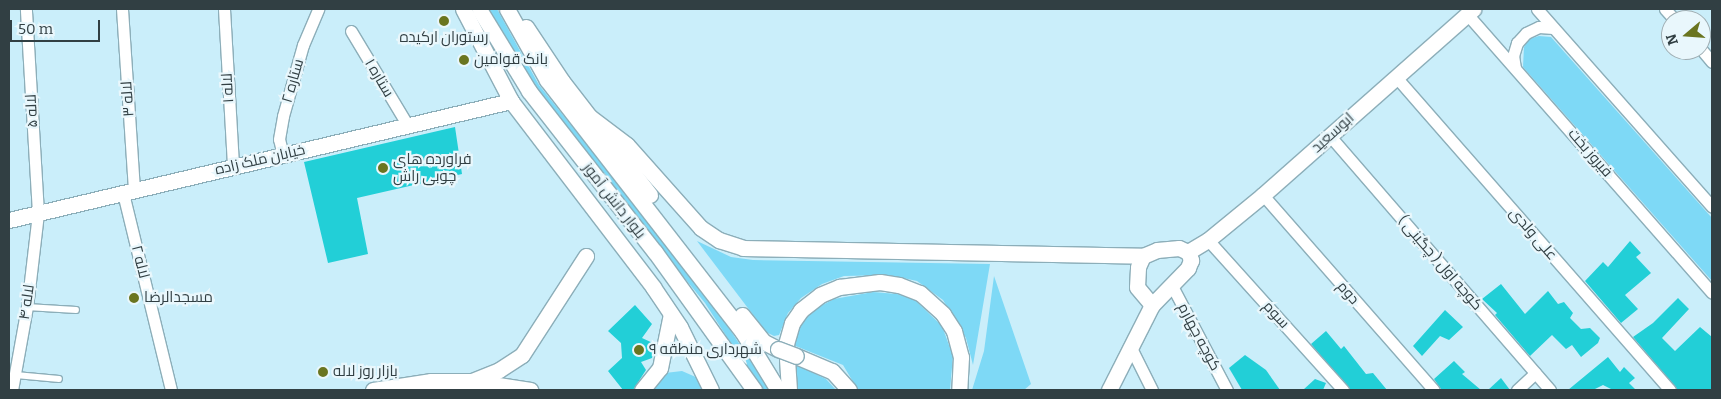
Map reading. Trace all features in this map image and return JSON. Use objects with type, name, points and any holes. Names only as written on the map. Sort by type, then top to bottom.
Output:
[{"type":"main road","points":[[463,9],[511,101],[671,314],[712,390]]},
{"type":"main road","name":"بلوار دانش آموز","points":[[479,9],[529,90],[655,252],[754,390]]},
{"type":"main road","name":"بلوار دانش آموز","points":[[507,9],[547,80],[742,331],[778,390]]},
{"type":"main road","points":[[514,9],[562,81],[759,337],[778,349],[832,371],[849,390]]},
{"type":"main road","name":"ابوسعید","points":[[1188,252],[1208,240],[1263,195],[1470,11]]},
{"type":"main road","name":"خیابان ملک زاده","points":[[9,220],[511,101]]},
{"type":"main road","points":[[590,117],[627,145],[700,228],[719,240],[744,248],[1143,256],[1157,250],[1179,248],[1188,252],[1191,260],[1188,268],[1152,305],[1109,390]]},
{"type":"main road","points":[[472,381],[499,370],[522,355],[586,256]]},
{"type":"main road","points":[[1143,256],[1138,266],[1137,287],[1152,305]]},
{"type":"main road","points":[[789,390],[786,344],[792,322],[801,310],[820,295],[839,287],[880,282],[899,285],[920,293],[943,314],[954,331],[961,357],[959,390]]},
{"type":"main road","points":[[642,390],[660,368],[671,314]]},
{"type":"main road","points":[[374,390],[431,381],[472,381],[530,390]]},
{"type":"street","name":"لاله ۵","points":[[26,9],[38,213]]},
{"type":"street","name":"لاله ۳","points":[[122,9],[129,191]]},
{"type":"street","name":"لاله ۱","points":[[224,9],[233,167]]},
{"type":"street","name":"ستاره ۲","points":[[283,155],[279,139],[283,116],[303,45],[318,9]]},
{"type":"street","points":[[1536,9],[1712,207]]},
{"type":"street","name":"فیروز بخت","points":[[1470,11],[1515,69],[1712,293]]},
{"type":"street","points":[[1515,69],[1513,56],[1517,43],[1526,32],[1539,27],[1553,28]]},
{"type":"street","name":"ستاره ۱","points":[[351,31],[408,126]]},
{"type":"street","name":"علی ولدی","points":[[1396,77],[1670,390]]},
{"type":"street","name":"کوچه اول ( چگینی )","points":[[1330,136],[1550,390]]},
{"type":"street","name":"لاله ۲","points":[[129,191],[171,390]]},
{"type":"street","name":"دوم","points":[[1263,195],[1434,390]]},
{"type":"street","name":"لاله ۴","points":[[12,390],[27,307],[38,213]]},
{"type":"street","name":"سوم","points":[[1208,240],[1343,390]]},
{"type":"street","name":"کوچه چهارم","points":[[1171,284],[1227,390]]},
{"type":"street","points":[[1130,346],[1152,390]]},
{"type":"street","points":[[1517,390],[1535,374]]},
{"type":"lane","points":[[27,307],[76,310]]},
{"type":"lane","points":[[16,375],[59,379]]},
{"type":"shaded area","points":[[488,9],[497,9],[539,85],[711,300],[769,390],[761,390],[705,303],[608,185],[533,85]]},
{"type":"shaded area","points":[[1539,36],[1551,37],[1712,218],[1712,281],[1523,67],[1524,47],[1529,39]]},
{"type":"shaded area","points":[[697,241],[731,257],[753,260],[990,264],[973,365],[966,338],[943,300],[917,281],[889,275],[844,276],[822,284],[801,298],[788,313],[779,335],[774,336],[766,332]]},
{"type":"shaded area","points":[[994,276],[1031,384],[1024,390],[972,390],[984,351]]},
{"type":"shaded area","points":[[873,292],[897,294],[915,300],[942,326],[953,356],[950,390],[858,390],[843,365],[793,345],[798,328],[813,310],[834,299]]},
{"type":"shaded area","points":[[795,364],[826,379],[836,390],[798,390]]},
{"type":"shaded area","points":[[682,371],[698,378],[706,390],[653,390],[665,373]]},
{"type":"building","name":"فراورده های چوبی راش","points":[[455,127],[462,174],[357,198],[368,254],[328,263],[304,162]]},
{"type":"building","points":[[1630,241],[1641,253],[1636,257],[1651,273],[1625,295],[1638,309],[1621,323],[1585,281],[1603,262],[1608,267]]},
{"type":"building","points":[[1501,284],[1525,314],[1548,291],[1558,304],[1564,302],[1573,313],[1570,318],[1581,329],[1590,328],[1600,338],[1598,343],[1581,357],[1572,345],[1566,349],[1552,335],[1530,356],[1495,315],[1497,313],[1482,299]]},
{"type":"building","points":[[1678,298],[1689,309],[1662,338],[1675,351],[1700,327],[1712,337],[1712,390],[1678,390],[1633,337],[1653,323]]},
{"type":"building","name":"شهرداری منطقه ۹","points":[[635,305],[652,324],[642,338],[655,344],[652,358],[641,362],[646,370],[633,390],[623,390],[608,371],[622,358],[621,343],[608,331]]},
{"type":"building","points":[[1445,310],[1463,327],[1449,340],[1440,336],[1422,356],[1413,346]]},
{"type":"building","points":[[1326,331],[1341,349],[1344,346],[1366,374],[1373,373],[1387,390],[1350,390],[1311,344]]},
{"type":"building","points":[[1245,355],[1266,370],[1280,390],[1242,390],[1229,368]]},
{"type":"building","points":[[1608,357],[1620,372],[1624,367],[1635,378],[1629,383],[1636,390],[1613,390],[1603,385],[1593,390],[1568,390]]},
{"type":"building","points":[[1454,361],[1465,372],[1462,374],[1481,390],[1441,389],[1434,379]]},
{"type":"building","points":[[1501,378],[1510,390],[1488,390]]},
{"type":"building","points":[[1315,379],[1326,383],[1323,390],[1303,390]]},
{"type":"place","name":"رستوران ارکیده","points":[[444,21]]},
{"type":"place","name":"بانک قوامین","points":[[464,60]]},
{"type":"place","name":"فراورده های چوبی راش","points":[[383,168]]},
{"type":"place","name":"مسجدالرضا","points":[[134,298]]},
{"type":"place","name":"شهرداری منطقه ۹","points":[[639,350]]},
{"type":"place","name":"بازار روز لاله","points":[[323,372]]}]
